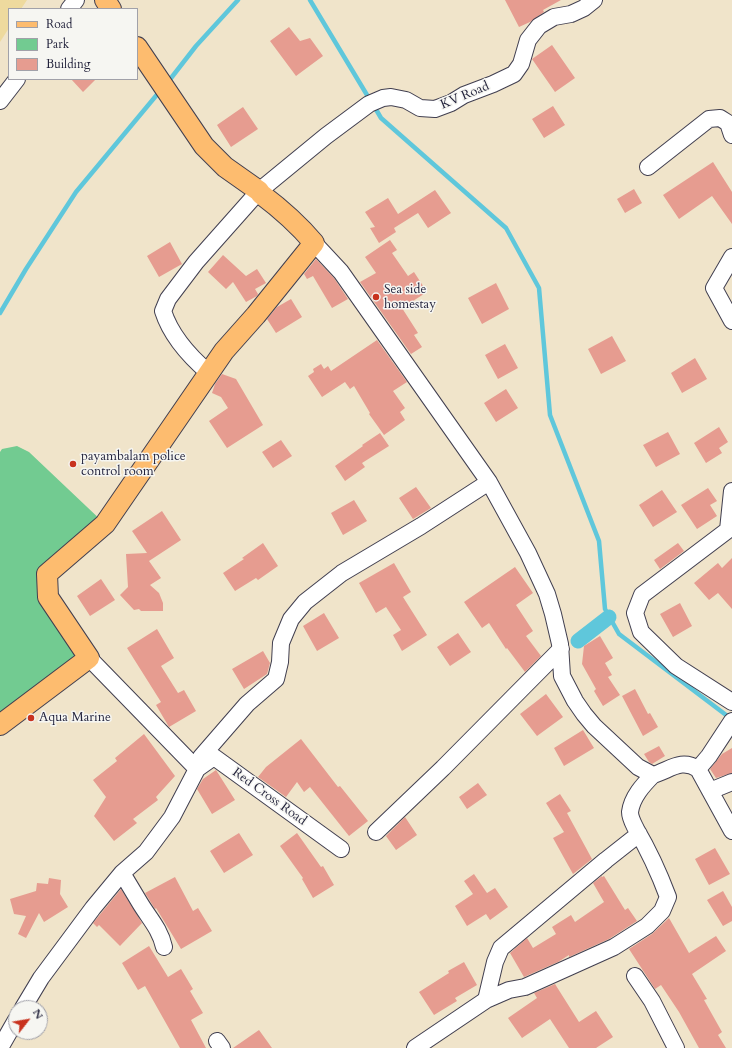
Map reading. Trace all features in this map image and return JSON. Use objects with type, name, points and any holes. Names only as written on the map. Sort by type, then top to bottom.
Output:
[{"type":"main road","points":[[0,725],[89,658],[48,597],[48,574],[105,524],[224,352],[314,243],[299,225],[259,191],[225,167],[204,146],[138,48]]},
{"type":"street","points":[[70,8],[76,0]]},
{"type":"street","name":"KV Road","points":[[209,373],[192,359],[174,336],[166,322],[163,311],[168,299],[196,262],[259,191],[326,136],[369,104],[383,98],[391,97],[406,100],[420,108],[435,109],[514,74],[521,64],[528,40],[538,26],[554,17],[571,14],[584,8],[594,0]]},
{"type":"street","points":[[0,101],[15,80]]},
{"type":"street","points":[[648,168],[709,119],[720,118],[728,124],[732,135]]},
{"type":"street","points":[[314,243],[341,272],[489,482],[528,553],[547,594],[556,624],[561,649],[562,676],[584,714],[594,726],[638,767],[653,775]]},
{"type":"street","points":[[732,257],[714,288],[732,321]]},
{"type":"street","points":[[28,1000],[41,978],[93,908],[122,873],[146,852],[172,817],[197,769],[201,756],[247,704],[276,679],[280,662],[281,643],[291,619],[305,602],[342,573],[421,526],[489,482]]},
{"type":"street","points":[[732,491],[730,529],[642,595],[635,613],[641,632],[676,666],[732,702]]},
{"type":"street","points":[[376,832],[443,768],[561,649]]},
{"type":"street","points":[[89,658],[197,769]]},
{"type":"street","points":[[698,769],[709,756],[730,725]]},
{"type":"street","name":"Red Cross Road","points":[[197,769],[214,757],[341,849]]},
{"type":"street","points":[[415,1048],[486,1000],[509,990],[525,987],[614,947],[647,926],[662,911],[668,897],[652,856],[630,818],[630,810],[634,800],[640,789],[653,775],[679,764],[692,765],[698,769],[732,831]]},
{"type":"street","points":[[710,791],[732,782]]},
{"type":"street","points":[[486,1000],[495,962],[501,948],[639,834]]},
{"type":"street","points":[[122,873],[140,904],[160,933],[164,947]]},
{"type":"street","points":[[635,976],[652,1001],[676,1048]]},
{"type":"street","points":[[0,1048],[8,1034]]},
{"type":"green space","points":[[17,446],[29,452],[105,524],[47,575],[89,658],[0,725],[0,452],[2,449]]},
{"type":"sand","points":[[0,0],[27,0],[22,8],[8,8],[8,30],[0,42]]},
{"type":"building","points":[[505,0],[561,0],[543,10],[544,12],[530,22],[519,27]]},
{"type":"building","points":[[289,27],[300,41],[310,38],[323,56],[296,76],[270,41]]},
{"type":"building","points":[[552,45],[575,78],[555,92],[532,59]]},
{"type":"building","points":[[72,80],[95,80],[83,92]]},
{"type":"building","points":[[553,106],[565,125],[544,138],[532,119]]},
{"type":"building","points":[[243,107],[258,129],[231,147],[217,125]]},
{"type":"building","points":[[713,162],[732,192],[732,224],[712,196],[679,219],[663,195]]},
{"type":"building","points":[[634,189],[642,203],[625,213],[617,199]]},
{"type":"building","points":[[435,190],[451,213],[428,228],[418,213],[394,228],[396,232],[379,243],[370,228],[375,227],[365,212],[388,198],[398,214]]},
{"type":"building","points":[[390,240],[397,250],[392,253],[408,276],[414,272],[427,292],[402,308],[418,333],[414,335],[422,347],[411,354],[360,282],[376,273],[365,257]]},
{"type":"building","points":[[170,242],[182,264],[159,277],[147,256]]},
{"type":"building","points":[[223,255],[246,276],[257,269],[266,283],[255,289],[258,294],[257,296],[246,302],[233,282],[226,289],[208,272]]},
{"type":"building","points":[[316,259],[334,278],[348,299],[332,308],[313,276],[307,279],[304,274]]},
{"type":"building","points":[[496,283],[509,309],[482,324],[468,298]]},
{"type":"building","points":[[291,299],[302,317],[276,333],[267,319],[277,307]]},
{"type":"building","points":[[612,336],[626,361],[601,374],[588,349]]},
{"type":"building","points":[[377,340],[407,382],[393,391],[405,408],[400,412],[405,420],[384,435],[369,414],[370,413],[354,386],[350,389],[345,382],[322,397],[308,376],[314,372],[313,369],[321,364],[324,369],[328,366],[331,371]]},
{"type":"building","points":[[505,344],[518,368],[498,379],[485,355]]},
{"type":"building","points":[[695,358],[707,379],[682,393],[671,373]]},
{"type":"building","points":[[222,374],[236,379],[263,425],[227,448],[209,421],[228,408],[221,397],[212,393],[215,384]]},
{"type":"building","points":[[506,389],[518,408],[496,422],[484,403]]},
{"type":"building","points":[[719,427],[728,442],[719,448],[722,453],[706,463],[694,443]]},
{"type":"building","points":[[668,432],[680,454],[656,467],[643,445]]},
{"type":"building","points":[[380,433],[389,446],[362,463],[365,467],[345,481],[335,466]]},
{"type":"building","points":[[281,440],[292,456],[273,468],[262,452]]},
{"type":"building","points":[[416,487],[431,508],[413,519],[399,498]]},
{"type":"building","points":[[708,488],[717,501],[710,505],[717,516],[697,529],[681,505]]},
{"type":"building","points":[[662,490],[677,512],[653,527],[639,505]]},
{"type":"building","points":[[354,500],[367,521],[343,535],[331,513]]},
{"type":"building","points":[[162,511],[181,540],[149,561],[161,578],[150,585],[159,593],[163,603],[163,611],[134,610],[120,595],[128,587],[126,554],[147,553],[132,531]]},
{"type":"building","points":[[263,543],[278,566],[258,580],[256,578],[235,591],[223,573],[244,559],[242,558]]},
{"type":"building","points":[[678,543],[684,551],[660,569],[654,560]]},
{"type":"building","points":[[732,558],[732,609],[718,593],[709,600],[694,583],[718,563],[722,568]]},
{"type":"building","points":[[394,563],[411,592],[403,597],[427,635],[402,651],[393,635],[401,630],[386,607],[376,613],[359,583]]},
{"type":"building","points":[[515,567],[533,593],[516,605],[533,631],[526,636],[541,656],[525,672],[507,648],[506,649],[489,623],[482,628],[464,602]]},
{"type":"building","points":[[101,579],[115,600],[90,616],[77,596]]},
{"type":"building","points":[[680,603],[692,626],[673,637],[660,614]]},
{"type":"building","points":[[324,613],[339,638],[317,651],[303,626]]},
{"type":"building","points":[[157,629],[174,658],[161,666],[178,693],[184,690],[196,711],[169,727],[156,705],[161,702],[127,648]]},
{"type":"building","points":[[458,633],[471,652],[450,666],[437,647]]},
{"type":"building","points":[[600,636],[613,658],[605,663],[612,675],[608,677],[620,695],[603,706],[594,691],[596,689],[582,664],[584,646]]},
{"type":"building","points":[[263,651],[270,663],[267,674],[244,689],[232,669]]},
{"type":"building","points":[[635,689],[648,714],[650,713],[658,727],[643,736],[622,696]]},
{"type":"building","points":[[546,694],[563,717],[537,736],[520,714]]},
{"type":"building","points":[[583,730],[594,748],[564,766],[554,748]]},
{"type":"building","points":[[144,734],[175,776],[156,797],[158,800],[133,819],[137,823],[114,841],[94,816],[106,797],[93,780],[117,761],[115,758]]},
{"type":"building","points":[[301,739],[338,787],[340,786],[368,821],[349,836],[310,787],[304,792],[297,782],[286,797],[258,777],[266,767]]},
{"type":"building","points":[[659,746],[665,756],[652,764],[644,754]]},
{"type":"building","points":[[732,748],[732,773],[716,778],[710,769],[722,754]]},
{"type":"building","points":[[216,770],[235,800],[212,814],[197,789],[203,779]]},
{"type":"building","points":[[478,783],[487,795],[467,809],[459,797]]},
{"type":"building","points":[[560,794],[571,811],[567,813],[592,859],[573,874],[553,838],[564,832],[546,803]]},
{"type":"building","points":[[405,817],[417,835],[396,850],[386,836]]},
{"type":"building","points":[[239,833],[253,855],[224,873],[210,851]]},
{"type":"building","points":[[297,833],[321,867],[323,866],[334,885],[313,898],[302,879],[303,878],[280,846]]},
{"type":"building","points":[[715,848],[730,874],[709,885],[695,859]]},
{"type":"building","points":[[474,874],[487,893],[495,888],[508,907],[490,920],[486,914],[467,926],[455,906],[473,894],[464,881]]},
{"type":"building","points":[[604,876],[625,910],[628,908],[637,921],[609,939],[569,957],[569,955],[558,962],[524,977],[510,953],[527,938],[533,948],[556,934],[552,927],[571,915],[575,922],[604,902],[593,883]]},
{"type":"building","points":[[175,877],[193,911],[198,908],[212,931],[181,949],[145,893]]},
{"type":"building","points":[[49,878],[61,880],[60,894],[68,907],[44,922],[39,913],[26,938],[18,934],[26,916],[14,914],[10,899],[36,891],[37,883],[48,884]]},
{"type":"building","points":[[121,889],[142,923],[120,946],[99,925],[97,927],[93,923]]},
{"type":"building","points":[[723,891],[732,907],[732,921],[723,926],[707,900]]},
{"type":"building","points":[[669,918],[689,953],[716,936],[726,951],[692,974],[707,999],[704,1000],[722,1032],[718,1035],[726,1048],[699,1048],[679,1012],[661,985],[655,989],[629,949],[652,934]]},
{"type":"building","points":[[149,946],[168,977],[181,969],[193,989],[190,991],[203,1013],[191,1020],[206,1048],[180,1048],[145,986],[138,990],[122,963]]},
{"type":"building","points":[[464,962],[477,985],[455,998],[457,1001],[434,1015],[419,992],[449,973],[448,971]]},
{"type":"building","points":[[555,984],[579,1022],[596,1011],[613,1037],[596,1048],[569,1048],[550,1019],[522,1038],[508,1018],[537,998],[534,993]]},
{"type":"building","points":[[259,1030],[272,1048],[233,1048]]},
{"type":"waterway","points":[[168,82],[196,46],[238,0]]},
{"type":"waterway","points":[[310,0],[370,100]]},
{"type":"waterway","points":[[0,313],[26,269],[76,192],[160,91]]},
{"type":"waterway","points":[[374,106],[381,118],[506,228],[539,288],[550,415],[599,541],[605,609],[619,634],[730,718]]},
{"type":"waterway","points":[[578,641],[609,617]]},
{"type":"place","name":"Sea side homestay","points":[[376,297]]},
{"type":"place","name":"payambalam police control room","points":[[73,464]]},
{"type":"place","name":"Aqua Marine","points":[[31,718]]}]
